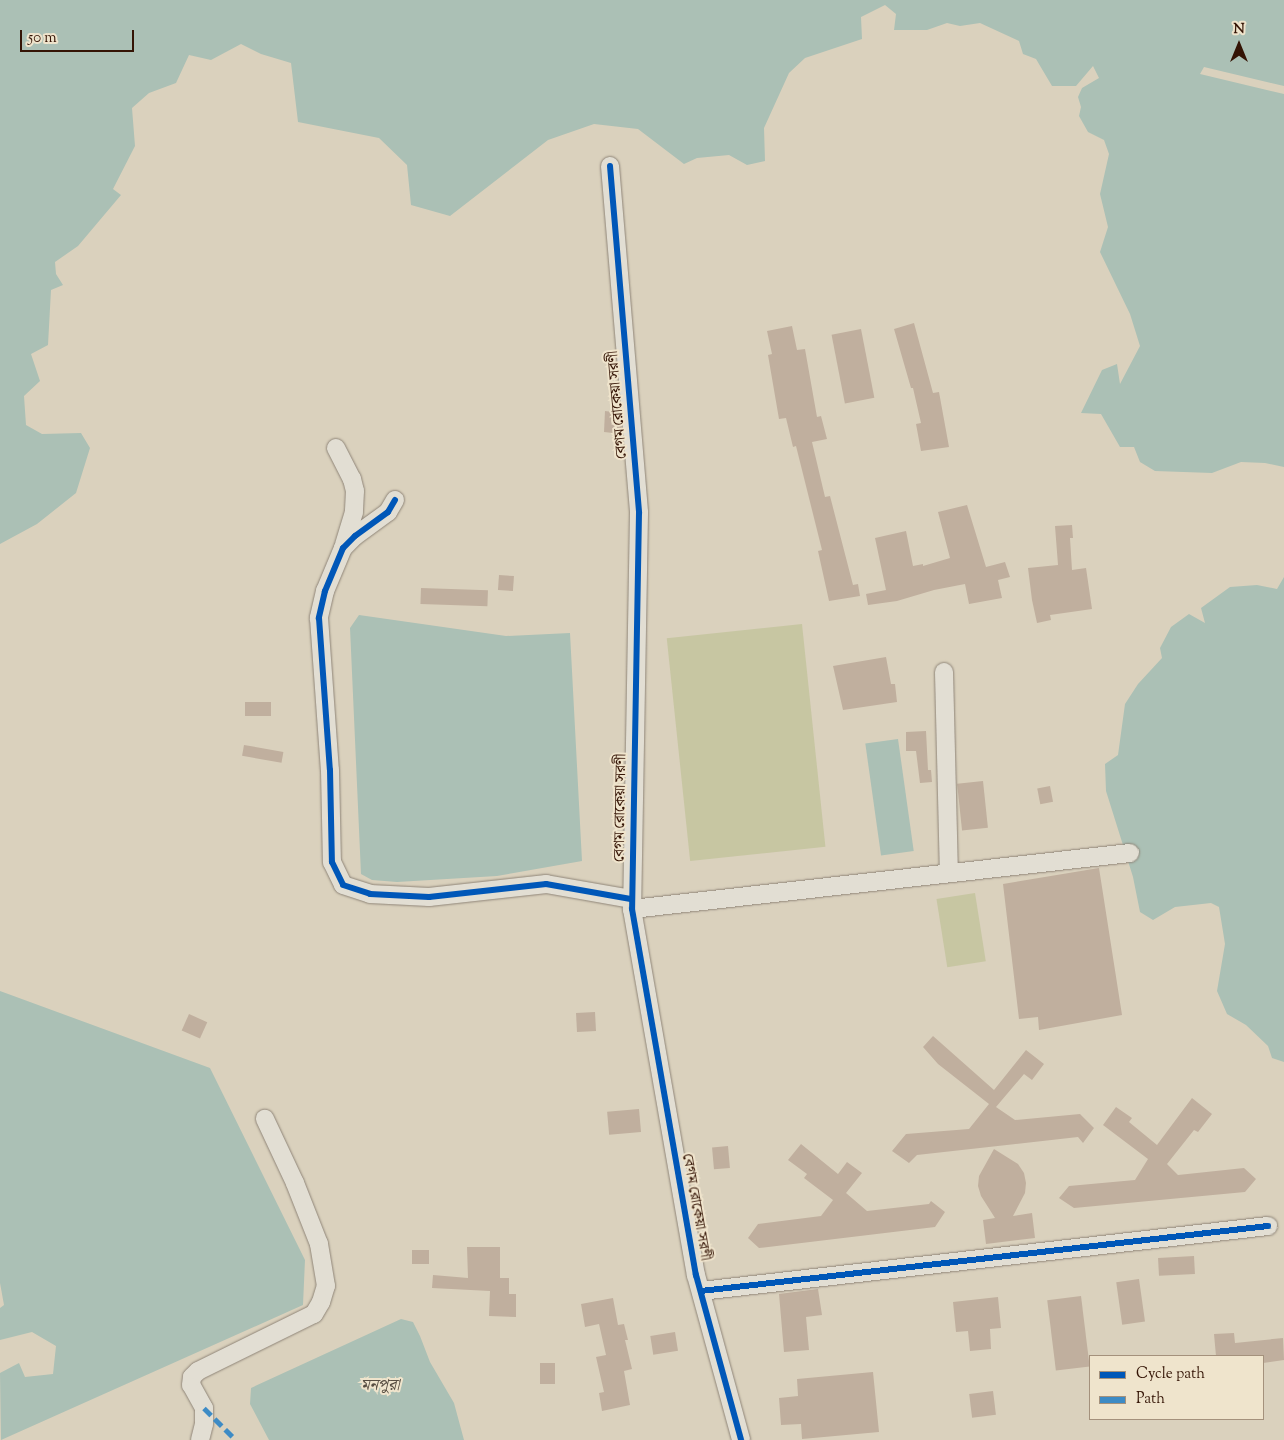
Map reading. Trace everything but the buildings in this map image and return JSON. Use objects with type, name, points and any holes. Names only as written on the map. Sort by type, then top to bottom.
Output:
[{"type":"street","name":"বেগম রোকেয়া সরণী","points":[[610,166],[639,513],[631,904],[696,1275],[741,1440]]},
{"type":"street","points":[[336,448],[352,479],[355,491],[354,512],[343,548],[325,591],[319,618],[330,770],[332,862],[342,886],[370,894],[430,897],[546,884],[631,904],[1130,853]]},
{"type":"street","points":[[343,548],[354,536],[388,512],[395,500]]},
{"type":"street","points":[[944,672],[949,873]]},
{"type":"street","points":[[200,1440],[204,1424],[204,1408],[191,1385],[192,1377],[198,1371],[314,1314],[322,1302],[326,1286],[319,1244],[295,1183],[265,1119]]},
{"type":"street","points":[[701,1291],[1268,1226]]},
{"type":"green space","points":[[802,624],[825,847],[690,861],[667,638]]},
{"type":"green space","points":[[975,893],[986,961],[947,967],[936,899]]},
{"type":"water","points":[[0,0],[1284,0],[1284,86],[1204,67],[1200,74],[1284,94],[1284,467],[1265,463],[1241,462],[1212,473],[1155,471],[1140,462],[1134,447],[1120,447],[1101,414],[1081,413],[1102,370],[1117,364],[1120,384],[1140,346],[1130,314],[1100,252],[1108,227],[1100,194],[1109,154],[1104,140],[1088,132],[1079,116],[1081,107],[1078,97],[1082,88],[1099,78],[1093,66],[1076,86],[1052,86],[1036,59],[1023,54],[1019,41],[980,23],[960,26],[947,23],[927,30],[894,30],[896,14],[885,5],[861,17],[862,39],[805,58],[789,73],[764,128],[765,161],[747,165],[729,155],[697,158],[684,164],[638,129],[594,124],[548,140],[450,216],[411,205],[407,165],[379,138],[298,122],[291,63],[261,54],[241,44],[211,60],[189,55],[176,83],[149,93],[132,108],[135,146],[113,189],[121,195],[78,246],[55,262],[56,274],[63,285],[51,290],[48,345],[31,354],[40,381],[24,396],[26,425],[42,434],[81,433],[90,448],[76,493],[37,524],[0,544]]},
{"type":"water","points":[[1284,577],[1284,1062],[1272,1058],[1268,1046],[1246,1025],[1227,1014],[1217,991],[1225,944],[1219,907],[1211,903],[1175,907],[1153,920],[1140,912],[1133,877],[1106,791],[1105,764],[1118,755],[1125,704],[1138,684],[1162,658],[1160,648],[1171,627],[1189,614],[1205,623],[1201,608],[1230,587],[1257,585],[1277,589]]},
{"type":"water","points":[[359,615],[506,636],[570,633],[582,861],[497,876],[397,882],[372,880],[361,874],[350,628]]},
{"type":"water","points":[[898,739],[914,851],[881,855],[865,744]]},
{"type":"water","points":[[0,991],[210,1068],[305,1260],[303,1305],[1,1440],[0,1373],[19,1363],[25,1377],[53,1374],[56,1346],[32,1332],[0,1340],[0,1308],[4,1305],[0,1283]]},
{"type":"water","name":"মনপুরা","points":[[401,1319],[413,1322],[430,1362],[454,1403],[464,1440],[269,1440],[250,1404],[251,1388]]},
{"type":"marked path","points":[[204,1408],[236,1440]]},
{"type":"cycle path","points":[[610,166],[639,513],[632,909],[696,1275],[741,1440]]},
{"type":"cycle path","points":[[395,500],[388,512],[355,536],[343,548],[325,591],[319,618],[330,770],[332,862],[343,885],[370,894],[429,897],[546,884],[631,899]]},
{"type":"cycle path","points":[[701,1291],[1268,1226]]}]
